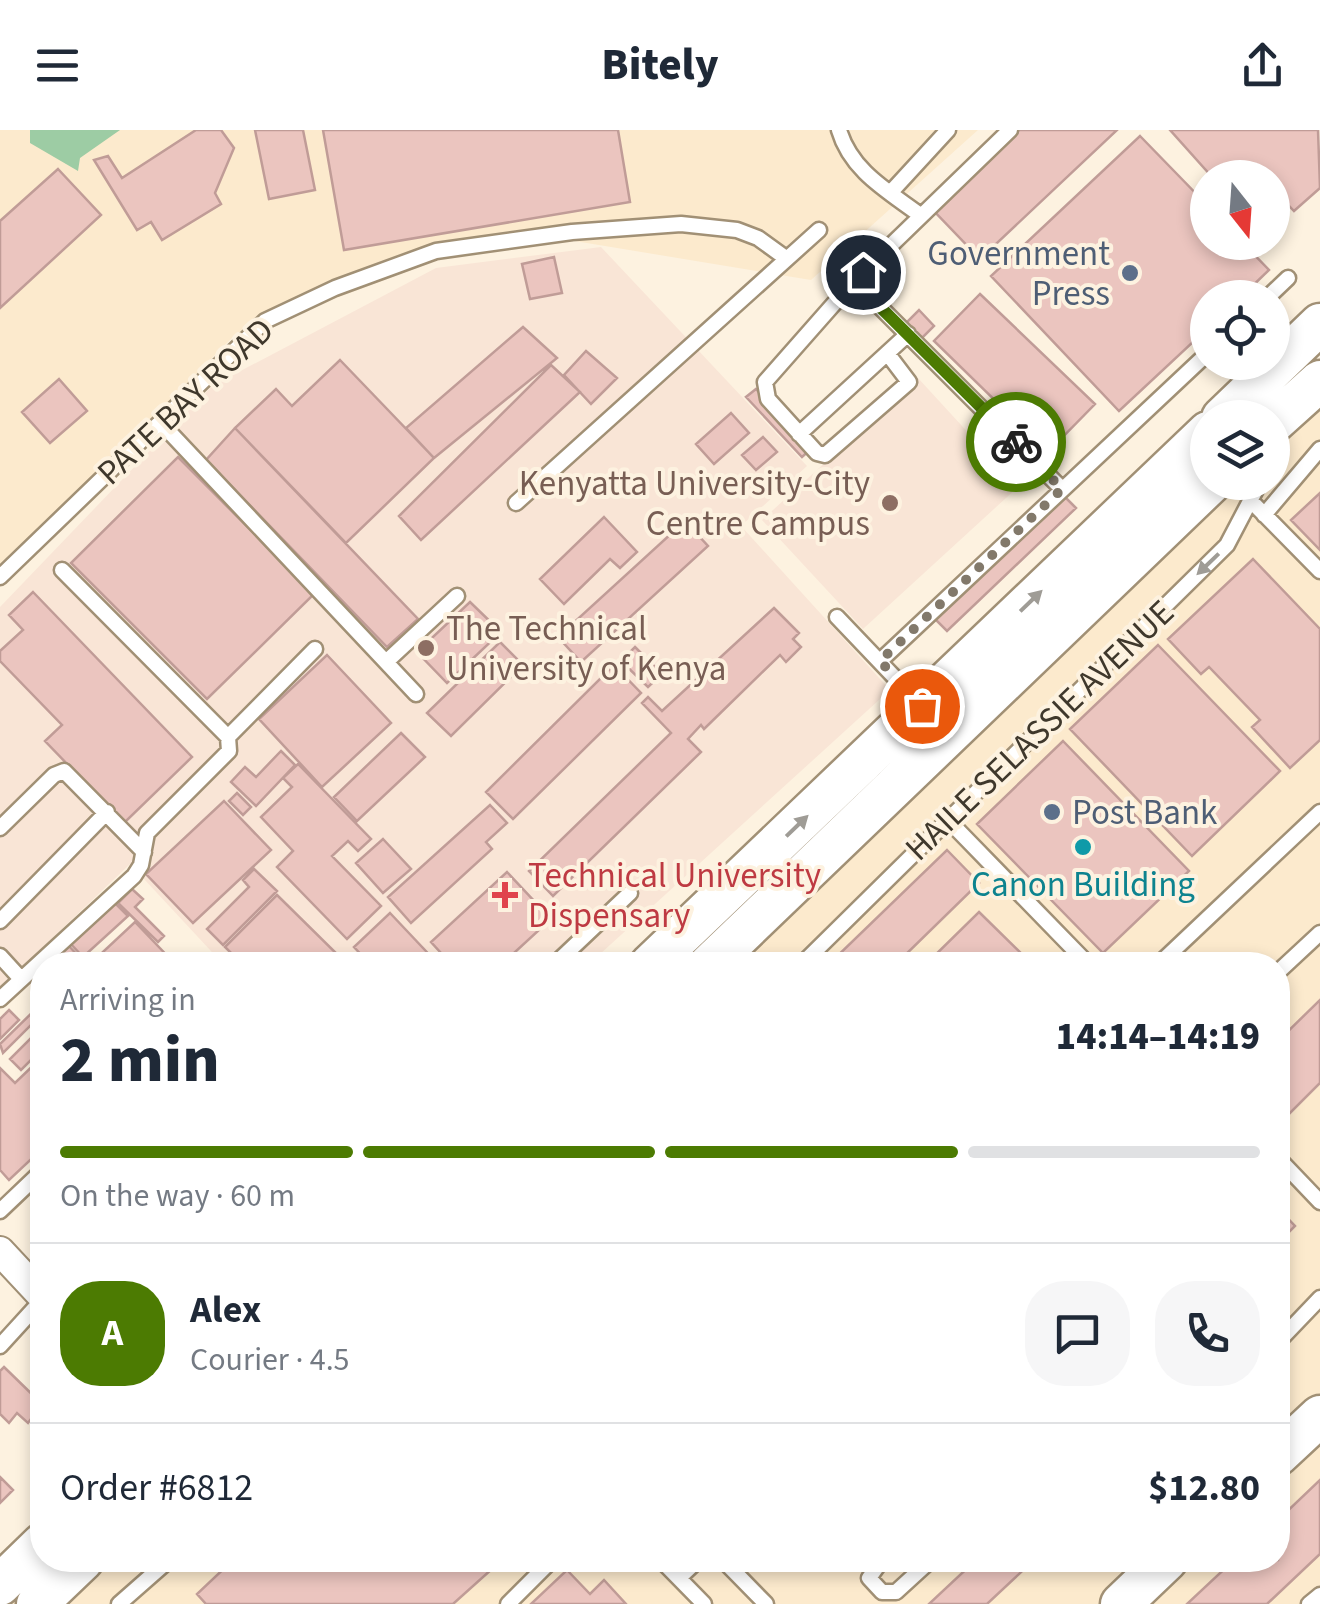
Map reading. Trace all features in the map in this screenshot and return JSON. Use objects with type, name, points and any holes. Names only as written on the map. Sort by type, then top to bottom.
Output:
[{"type":"main road","points":[[1241,400],[1320,324]]},
{"type":"main road","points":[[1290,411],[1320,380]]},
{"type":"main road","points":[[664,952],[1190,449]]},
{"type":"main road","name":"HAILE SELASSIE AVENUE","points":[[723,952],[1193,500]]},
{"type":"main road","points":[[1290,1444],[1320,1416]]},
{"type":"main road","points":[[0,1584],[30,1555]]},
{"type":"main road","points":[[37,1604],[71,1572]]},
{"type":"main road","points":[[1121,1604],[1154,1572]]},
{"type":"street","points":[[0,1251],[30,1285]]},
{"type":"lane","points":[[839,130],[854,161],[920,215]]},
{"type":"lane","points":[[891,192],[948,130]]},
{"type":"lane","points":[[887,353],[909,382],[825,456],[768,399],[766,382],[854,281],[1010,130]]},
{"type":"lane","name":"PATE BAY ROAD","points":[[0,578],[265,321],[289,307],[436,251],[572,232],[680,224],[737,230],[758,238],[787,259]]},
{"type":"lane","points":[[516,502],[819,230]]},
{"type":"lane","points":[[854,281],[1062,489]]},
{"type":"lane","points":[[800,434],[908,334]]},
{"type":"lane","points":[[880,661],[1190,370]]},
{"type":"lane","points":[[160,422],[416,694]]},
{"type":"lane","points":[[1264,515],[1320,449]]},
{"type":"lane","points":[[1251,501],[1320,571]]},
{"type":"lane","name":"HAILE SELASSIE AVENUE","points":[[814,952],[1227,546],[1251,501]]},
{"type":"lane","points":[[51,952],[134,876],[147,833],[229,752],[228,737],[62,570]]},
{"type":"lane","points":[[386,662],[456,596]]},
{"type":"lane","points":[[837,617],[922,706]]},
{"type":"lane","points":[[228,737],[315,650]]},
{"type":"lane","points":[[0,828],[61,771],[69,772],[144,852]]},
{"type":"lane","points":[[0,921],[108,812]]},
{"type":"lane","points":[[1172,952],[1318,818]]},
{"type":"lane","points":[[946,819],[1076,952]]},
{"type":"lane","points":[[568,952],[630,892]]},
{"type":"lane","points":[[1290,961],[1320,933]]},
{"type":"lane","points":[[0,956],[21,980]]},
{"type":"lane","points":[[0,999],[30,972]]},
{"type":"lane","points":[[1290,1171],[1320,1202]]},
{"type":"lane","points":[[0,1211],[30,1182]]},
{"type":"lane","points":[[1290,1329],[1320,1298]]},
{"type":"lane","points":[[0,1346],[30,1312]]},
{"type":"lane","points":[[120,1604],[156,1572]]},
{"type":"lane","points":[[508,1604],[540,1572]]},
{"type":"lane","points":[[673,1572],[704,1604]]},
{"type":"lane","points":[[679,1578],[685,1572]]},
{"type":"lane","points":[[735,1572],[766,1604]]},
{"type":"lane","points":[[873,1572],[869,1578],[882,1592],[896,1592],[918,1572]]},
{"type":"lane","points":[[1309,1604],[1320,1595]]},
{"type":"shaded area","points":[[0,130],[978,130],[811,280],[514,231],[233,337],[0,570]]},
{"type":"shaded area","name":"The Technical University of Kenya","points":[[601,247],[807,466],[741,526],[890,690],[602,952],[212,952],[130,864],[38,952],[30,952],[30,959],[0,988],[0,607],[212,386],[436,268]]},
{"type":"shaded area","points":[[1320,358],[1320,1604],[0,1604],[33,1572],[1290,1572],[1290,952],[688,952],[958,696],[1190,497],[1290,500],[1290,400],[1274,400]]},
{"type":"shaded area","name":"Kenyatta University-City Centre Campus","points":[[918,378],[1018,487],[863,629],[762,520]]},
{"type":"green space","points":[[30,130],[120,130],[80,158],[78,171],[30,143]]},
{"type":"building","points":[[196,130],[221,130],[234,148],[215,193],[221,204],[162,240],[151,222],[137,230],[94,160],[108,156],[122,178]]},
{"type":"building","points":[[255,130],[303,130],[315,190],[269,199]]},
{"type":"building","points":[[323,130],[618,130],[630,202],[344,250]]},
{"type":"building","points":[[1019,130],[1117,130],[980,259],[933,210]]},
{"type":"building","points":[[1170,130],[1318,130],[1320,188],[1294,211],[1290,207],[1290,160],[1197,160]]},
{"type":"building","name":"Government Press","points":[[1140,136],[1190,187],[1190,260],[1259,260],[1269,270],[1259,280],[1190,280],[1190,345],[1119,411],[991,276]]},
{"type":"building","points":[[58,169],[101,215],[0,308],[0,221]]},
{"type":"building","points":[[554,257],[562,293],[530,299],[522,264]]},
{"type":"building","points":[[878,277],[890,289],[878,301],[866,289]]},
{"type":"building","points":[[980,294],[1095,404],[1048,452],[934,341]]},
{"type":"building","points":[[919,310],[934,326],[919,341],[904,325]]},
{"type":"building","points":[[523,327],[557,358],[434,458],[406,428]]},
{"type":"building","points":[[586,351],[617,378],[591,404],[564,375]]},
{"type":"building","points":[[340,360],[434,458],[346,543],[235,428],[276,389],[292,406]]},
{"type":"building","points":[[551,365],[580,392],[421,540],[399,516]]},
{"type":"building","points":[[59,379],[87,411],[50,443],[22,412]]},
{"type":"building","points":[[756,389],[811,449],[802,457],[746,397]]},
{"type":"building","points":[[731,413],[749,433],[714,464],[696,444]]},
{"type":"building","points":[[235,428],[418,619],[387,647],[206,460]]},
{"type":"building","points":[[763,437],[777,452],[756,470],[742,455]]},
{"type":"building","points":[[178,457],[314,594],[207,699],[71,563]]},
{"type":"building","points":[[1320,493],[1320,550],[1291,520]]},
{"type":"building","points":[[1062,494],[1076,508],[947,631],[933,617]]},
{"type":"building","points":[[604,517],[637,552],[620,568],[610,559],[564,604],[540,579]]},
{"type":"building","points":[[685,521],[708,546],[581,662],[558,637]]},
{"type":"building","points":[[1253,559],[1320,629],[1320,740],[1290,768],[1252,727],[1260,720],[1209,667],[1201,674],[1168,639]]},
{"type":"building","points":[[33,592],[192,757],[124,823],[45,741],[62,725],[0,661],[0,651],[23,630],[9,615]]},
{"type":"building","points":[[470,602],[501,632],[447,683],[417,652]]},
{"type":"building","points":[[774,608],[799,633],[793,639],[801,647],[786,662],[780,655],[704,729],[701,725],[688,739],[701,752],[553,896],[529,871],[671,733],[642,703],[648,697],[662,711]]},
{"type":"building","points":[[500,642],[523,665],[451,736],[427,713]]},
{"type":"building","points":[[1158,645],[1280,771],[1192,856],[1070,729]]},
{"type":"building","points":[[635,647],[662,674],[648,687],[621,661]]},
{"type":"building","points":[[327,655],[391,723],[322,787],[259,719]]},
{"type":"building","points":[[614,665],[641,693],[513,819],[486,792]]},
{"type":"building","points":[[401,733],[425,757],[357,821],[334,797]]},
{"type":"building","name":"Canon Building","points":[[1063,741],[1189,871],[1102,952],[977,824]]},
{"type":"building","points":[[281,751],[295,765],[256,806],[231,782],[245,767],[256,777]]},
{"type":"building","points":[[298,764],[371,839],[358,851],[348,841],[332,856],[381,906],[347,939],[277,867],[293,851],[261,817],[292,787],[283,778]]},
{"type":"building","points":[[237,793],[251,807],[243,815],[229,801]]},
{"type":"building","points":[[224,801],[271,850],[193,923],[146,874]]},
{"type":"building","points":[[490,805],[507,823],[486,842],[492,849],[411,923],[388,897]]},
{"type":"building","points":[[383,839],[411,869],[383,893],[356,863]]},
{"type":"building","points":[[947,850],[979,883],[908,952],[841,952]]},
{"type":"building","points":[[254,869],[277,891],[223,945],[207,929],[249,887],[243,880]]},
{"type":"building","name":"Technical University Dispensary","points":[[507,872],[551,919],[515,952],[440,952],[431,942]]},
{"type":"building","points":[[132,889],[143,899],[135,907],[164,936],[158,942],[118,903]]},
{"type":"building","points":[[277,895],[335,952],[230,952],[225,947]]},
{"type":"building","points":[[114,902],[128,916],[88,952],[78,952],[70,943]]},
{"type":"building","points":[[979,912],[1020,952],[938,952]]},
{"type":"building","points":[[390,913],[427,952],[359,952],[354,947]]},
{"type":"building","points":[[135,922],[164,952],[103,952]]},
{"type":"building","points":[[1320,1000],[1320,1083],[1290,1113],[1290,1029]]},
{"type":"building","points":[[9,1010],[19,1020],[0,1039],[0,1019]]},
{"type":"building","points":[[30,1015],[30,1026],[3,1053],[0,1044]]},
{"type":"building","points":[[30,1039],[30,1061],[21,1070],[10,1059]]},
{"type":"building","points":[[0,1068],[15,1083],[30,1069],[30,1160],[9,1180],[0,1170]]},
{"type":"building","points":[[4,1367],[30,1392],[28,1423],[17,1413],[9,1423],[0,1414],[0,1371]]},
{"type":"building","points":[[0,1477],[13,1490],[0,1503]]},
{"type":"building","points":[[1320,1480],[1320,1554],[1267,1604],[1187,1604],[1221,1572],[1290,1572],[1290,1509]]},
{"type":"building","points":[[220,1572],[489,1572],[453,1604],[206,1604],[197,1594]]},
{"type":"building","points":[[569,1572],[590,1594],[604,1580],[626,1604],[531,1604]]},
{"type":"building","points":[[963,1572],[1021,1572],[987,1604],[929,1604]]},
{"type":"way so far","points":[[922,706],[880,661],[1062,489],[1016,442]]},
{"type":"place","name":"Government Press","points":[[1130,273]]},
{"type":"place","name":"Kenyatta University-City Centre Campus","points":[[890,503]]},
{"type":"place","name":"The Technical University of Kenya","points":[[426,648]]},
{"type":"place","name":"Post Bank","points":[[1052,812]]},
{"type":"place","name":"Canon Building","points":[[1083,847]]},
{"type":"place","name":"Technical University Dispensary","points":[[505,895]]},
{"type":"route","points":[[863,272],[854,281],[1016,442]]}]
